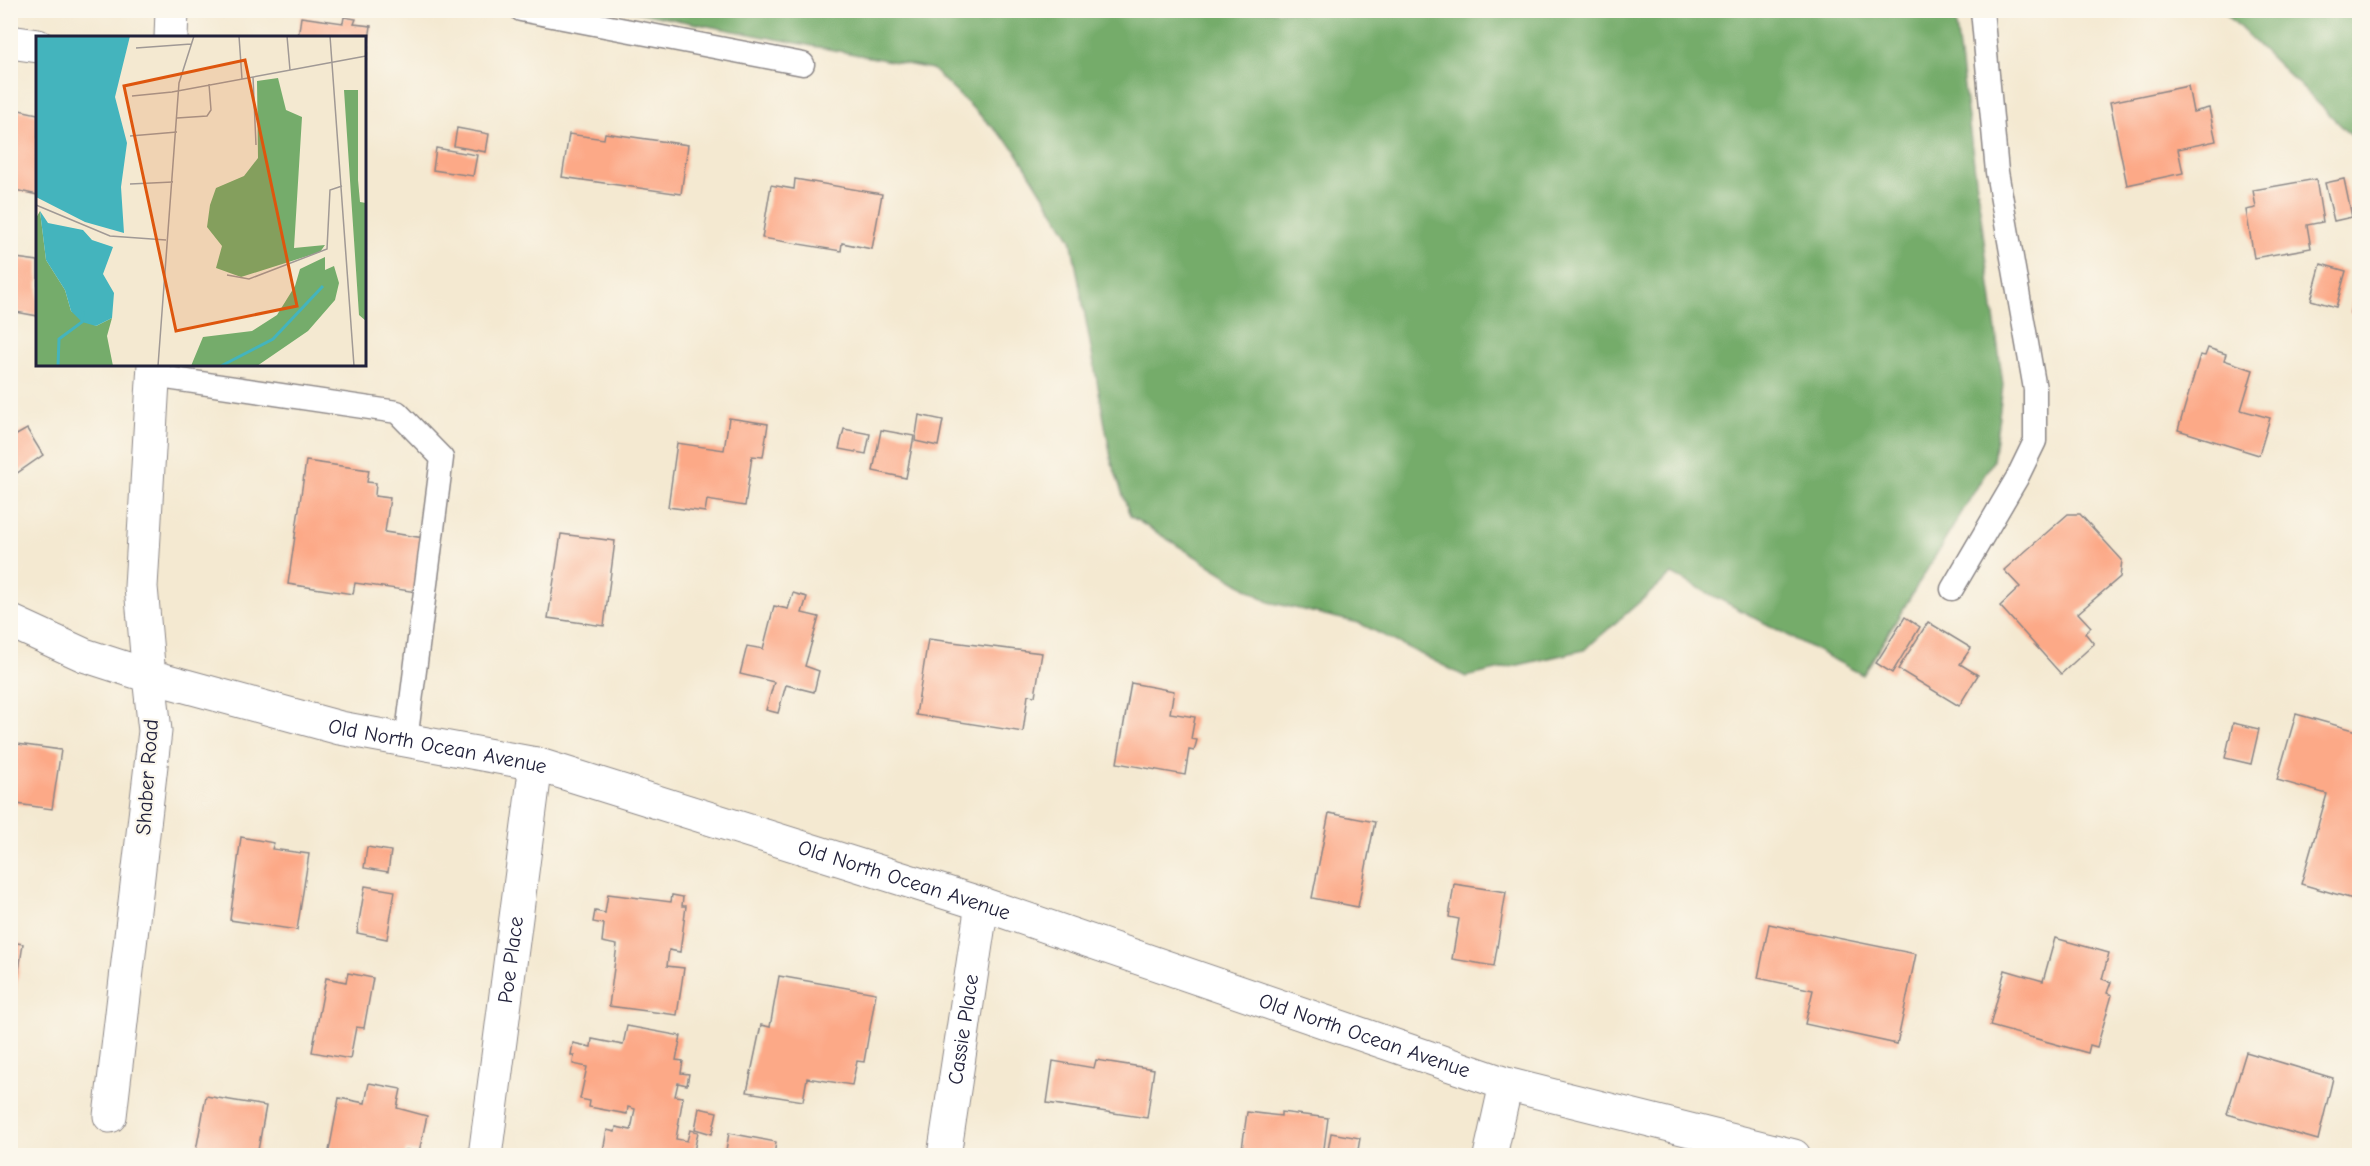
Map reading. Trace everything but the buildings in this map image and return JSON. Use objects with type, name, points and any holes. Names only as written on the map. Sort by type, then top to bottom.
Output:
[{"type":"street","points":[[171,36],[172,10]]},
{"type":"street","points":[[10,42],[36,46]]},
{"type":"street","name":"Shaber Road","points":[[110,1116],[154,731],[141,587],[153,370]]},
{"type":"street","name":"Old North Ocean Avenue","points":[[10,621],[84,656],[148,676],[340,728],[536,764],[982,904],[1506,1084],[1794,1155]]},
{"type":"street","name":"Poe Place","points":[[485,1155],[536,764]]},
{"type":"street","name":"Cassie Place","points":[[944,1155],[982,904]]},
{"type":"street","points":[[1490,1155],[1506,1084]]},
{"type":"lane","points":[[521,10],[803,64]]},
{"type":"lane","points":[[1952,589],[2017,478],[2035,441],[2035,389],[1997,172],[1982,10]]},
{"type":"lane","points":[[153,370],[397,412],[442,458],[406,741]]},
{"type":"green space","points":[[630,11],[1954,11],[2003,385],[1993,461],[1863,675],[1672,574],[1584,650],[1466,677],[1359,623],[1269,602],[1130,516],[1112,463],[1071,239],[1014,148],[932,69]]},
{"type":"green space","points":[[2223,11],[2359,11],[2359,143]]}]
